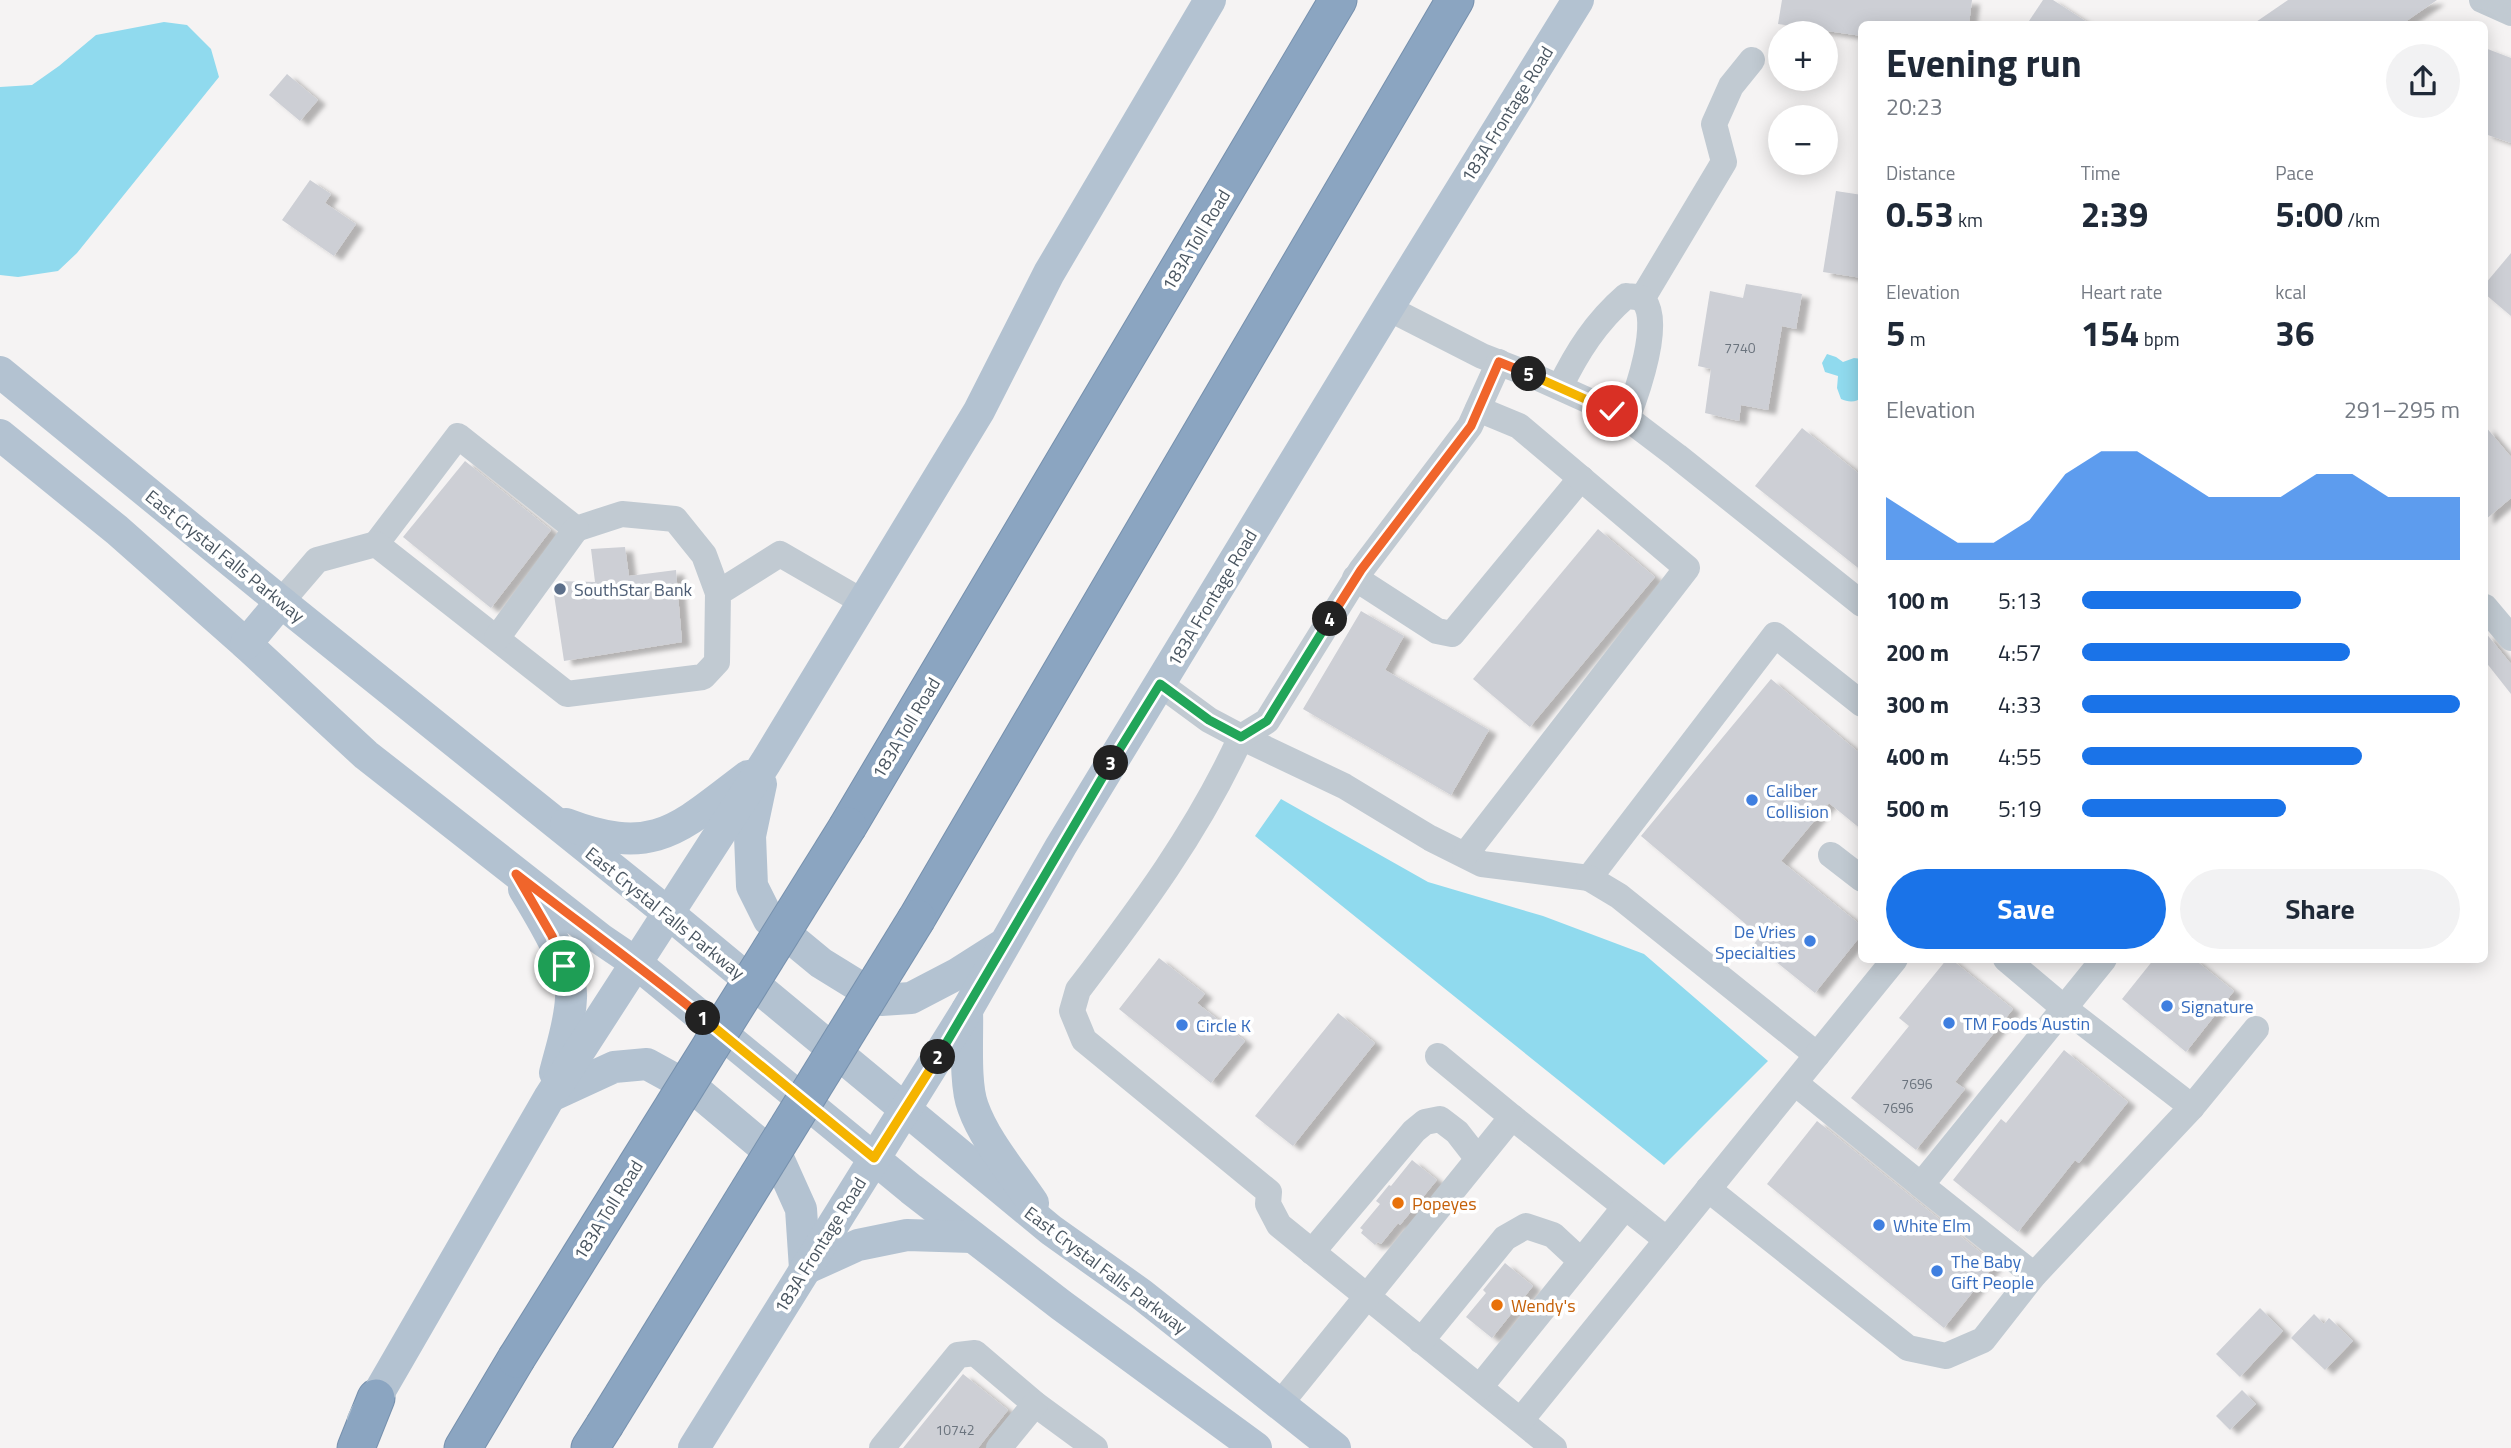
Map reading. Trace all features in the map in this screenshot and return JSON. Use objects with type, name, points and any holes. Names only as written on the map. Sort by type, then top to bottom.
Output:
[{"type":"highway","name":"183A Toll Road","points":[[463,1448],[848,827],[1338,0]]},
{"type":"highway","points":[[597,1437],[917,918],[1455,0]]},
{"type":"highway","points":[[356,1448],[376,1398]]},
{"type":"main road","points":[[346,1448],[549,1098],[766,762],[979,411],[1049,273],[1210,0]]},
{"type":"main road","name":"183A Frontage Road","points":[[694,1448],[967,1010],[1160,684],[1578,0]]},
{"type":"main road","name":"East Crystal Falls Parkway","points":[[0,372],[668,913],[1051,1230],[1141,1294],[1335,1448]]},
{"type":"main road","points":[[0,435],[117,530],[366,755],[516,874],[636,963],[972,1237],[1256,1448]]},
{"type":"main road","points":[[246,644],[281,602]]},
{"type":"main road","points":[[546,816],[593,834],[622,839],[647,838],[672,830],[766,762]]},
{"type":"main road","points":[[766,762],[750,836],[752,886],[769,919],[821,963],[881,1000],[911,998],[957,974],[1006,943]]},
{"type":"main road","points":[[516,874],[552,936],[572,996],[549,1098]]},
{"type":"main road","points":[[967,1010],[968,1076],[972,1106],[991,1140],[1051,1230]]},
{"type":"main road","points":[[549,1098],[614,1067],[647,1064],[698,1092],[779,1160],[801,1209],[804,1269],[858,1245],[907,1235],[972,1237]]},
{"type":"lane","points":[[2482,0],[2511,13]]},
{"type":"lane","points":[[1642,299],[1724,162],[1714,124],[1731,86],[1752,60]]},
{"type":"lane","points":[[1560,387],[1578,350],[1606,313],[1626,296],[1642,299],[1650,310],[1648,355],[1641,383],[1627,418]]},
{"type":"lane","points":[[1388,308],[1499,362],[1627,418],[1858,601]]},
{"type":"lane","points":[[1499,362],[1471,426],[1356,578],[1267,721],[1241,737],[1218,788],[1157,884],[1078,990],[1072,1011],[1084,1040],[1269,1192],[1268,1204],[1279,1225],[1555,1448]]},
{"type":"lane","points":[[1465,855],[1687,568],[1519,426],[1478,409]]},
{"type":"lane","points":[[281,602],[317,560],[376,544],[458,436],[576,529]]},
{"type":"lane","points":[[1356,578],[1437,631],[1452,634],[1581,478]]},
{"type":"lane","points":[[376,544],[567,694],[703,677],[717,662],[718,593],[704,555],[675,519],[622,514],[576,529],[496,638]]},
{"type":"lane","points":[[718,593],[780,554],[863,602]]},
{"type":"lane","points":[[2488,611],[2511,638]]},
{"type":"lane","points":[[1589,878],[1774,635],[1858,701]]},
{"type":"lane","points":[[1160,684],[1209,720],[1345,786],[1430,838],[1482,864],[1589,878],[1619,896],[1817,1055]]},
{"type":"lane","points":[[1831,855],[1858,876]]},
{"type":"lane","points":[[1521,1420],[1892,963]]},
{"type":"lane","points":[[2011,963],[2064,1008],[2192,1107]]},
{"type":"lane","points":[[1921,1185],[2101,963]]},
{"type":"lane","points":[[1709,1189],[1908,1348],[1946,1356],[1983,1340],[2034,1275],[2192,1107],[2256,1029]]},
{"type":"lane","points":[[1438,1056],[1667,1240]]},
{"type":"lane","points":[[1795,1083],[2034,1275]]},
{"type":"lane","points":[[1280,1404],[1512,1117]]},
{"type":"lane","points":[[1312,1252],[1414,1131],[1425,1122],[1440,1119],[1457,1132],[1478,1159]]},
{"type":"lane","points":[[1480,1387],[1625,1207]]},
{"type":"lane","points":[[1422,1340],[1505,1238],[1526,1226],[1553,1235],[1581,1261]]},
{"type":"lane","points":[[882,1448],[958,1355],[975,1353],[1035,1404],[1095,1448]]},
{"type":"lane","points":[[999,1448],[1035,1404]]},
{"type":"water","points":[[164,22],[187,25],[211,49],[219,77],[77,253],[58,271],[18,277],[0,275],[0,87],[32,85],[96,35]]},
{"type":"water","points":[[1827,354],[1843,362],[1858,358],[1858,400],[1841,399],[1837,388],[1838,376],[1825,372],[1822,363]]},
{"type":"water","points":[[1281,799],[1428,882],[1543,916],[1644,954],[1768,1061],[1664,1165],[1255,836]]},
{"type":"building","points":[[1782,0],[1972,0],[1969,21],[1858,21],[1858,35],[1838,33],[1838,21],[1778,21]]},
{"type":"building","points":[[2043,0],[2053,0],[2085,21],[2029,21]]},
{"type":"building","points":[[2288,0],[2437,0],[2406,21],[2257,21]]},
{"type":"building","points":[[2488,49],[2511,58],[2511,143],[2488,135]]},
{"type":"building","points":[[287,74],[318,100],[300,121],[269,95]]},
{"type":"building","points":[[310,180],[331,194],[325,203],[356,224],[334,256],[282,220]]},
{"type":"building","points":[[1836,191],[1858,194],[1858,277],[1823,272]]},
{"type":"building","points":[[2511,253],[2511,316],[2488,297],[2488,280]]},
{"type":"building","points":[[1746,284],[1802,294],[1796,329],[1782,326],[1768,410],[1741,405],[1739,421],[1705,413],[1711,369],[1698,366],[1710,291],[1743,298]]},
{"type":"building","points":[[1802,428],[1858,473],[1858,568],[1755,486]]},
{"type":"building","points":[[2488,430],[2511,457],[2511,498],[2488,517]]},
{"type":"building","points":[[465,461],[551,530],[491,608],[403,537]]},
{"type":"building","points":[[1598,529],[1655,577],[1530,727],[1473,679]]},
{"type":"building","points":[[625,547],[629,576],[676,570],[682,642],[564,661],[553,588],[557,581],[595,582],[591,549]]},
{"type":"building","points":[[1361,611],[1404,636],[1385,670],[1489,730],[1451,795],[1303,709]]},
{"type":"building","points":[[2488,636],[2511,664],[2511,694],[2488,665]]},
{"type":"building","name":"Caliber Collision","points":[[1771,679],[1858,752],[1858,827],[1829,803],[1781,861],[1858,923],[1858,939],[1815,993],[1754,944],[1760,936],[1641,836]]},
{"type":"building","name":"Circle K","points":[[1159,958],[1205,994],[1197,1003],[1245,1041],[1211,1083],[1119,1009]]},
{"type":"building","points":[[1944,963],[1956,963],[2013,1009],[1955,1082],[1965,1089],[1916,1150],[1851,1098],[1909,1026],[1899,1018]]},
{"type":"building","points":[[2151,963],[2199,963],[2234,991],[2186,1052],[2122,999]]},
{"type":"building","points":[[1338,1013],[1375,1043],[1293,1146],[1255,1116]]},
{"type":"building","points":[[2064,1050],[2128,1102],[2079,1163],[2075,1160],[2018,1232],[1953,1180],[2001,1119],[2006,1123]]},
{"type":"building","points":[[1817,1121],[1995,1264],[1944,1328],[1767,1184]]},
{"type":"building","name":"Popeyes","points":[[1412,1160],[1437,1180],[1400,1225],[1398,1223],[1381,1244],[1378,1242],[1375,1245],[1361,1233],[1363,1230],[1360,1228],[1380,1204],[1376,1201]]},
{"type":"building","name":"Wendy's","points":[[1505,1263],[1533,1286],[1492,1338],[1466,1317],[1486,1293],[1483,1290]]},
{"type":"building","points":[[2260,1308],[2283,1331],[2240,1377],[2216,1354]]},
{"type":"building","points":[[2314,1314],[2324,1324],[2329,1318],[2353,1341],[2325,1370],[2291,1338]]},
{"type":"building","points":[[963,1374],[1008,1410],[978,1448],[903,1448]]},
{"type":"building","points":[[2242,1390],[2256,1404],[2230,1430],[2216,1416]]},
{"type":"place","name":"SouthStar Bank","points":[[560,589]]},
{"type":"place","name":"Caliber Collision","points":[[1752,800]]},
{"type":"place","name":"De Vries Specialties","points":[[1810,941]]},
{"type":"place","name":"Signature","points":[[2167,1006]]},
{"type":"place","name":"TM Foods Austin","points":[[1949,1023]]},
{"type":"place","name":"Circle K","points":[[1182,1025]]},
{"type":"place","name":"Popeyes","points":[[1398,1203]]},
{"type":"place","name":"White Elm","points":[[1879,1225]]},
{"type":"place","name":"The Baby Gift People","points":[[1937,1271]]},
{"type":"place","name":"Wendy's","points":[[1497,1305]]},
{"type":"route","points":[[564,966],[552,936],[516,874],[636,963],[874,1158],[967,1010],[1061,846],[1160,684],[1209,720],[1241,737],[1267,721],[1361,570],[1471,426],[1499,362],[1612,411]]}]
